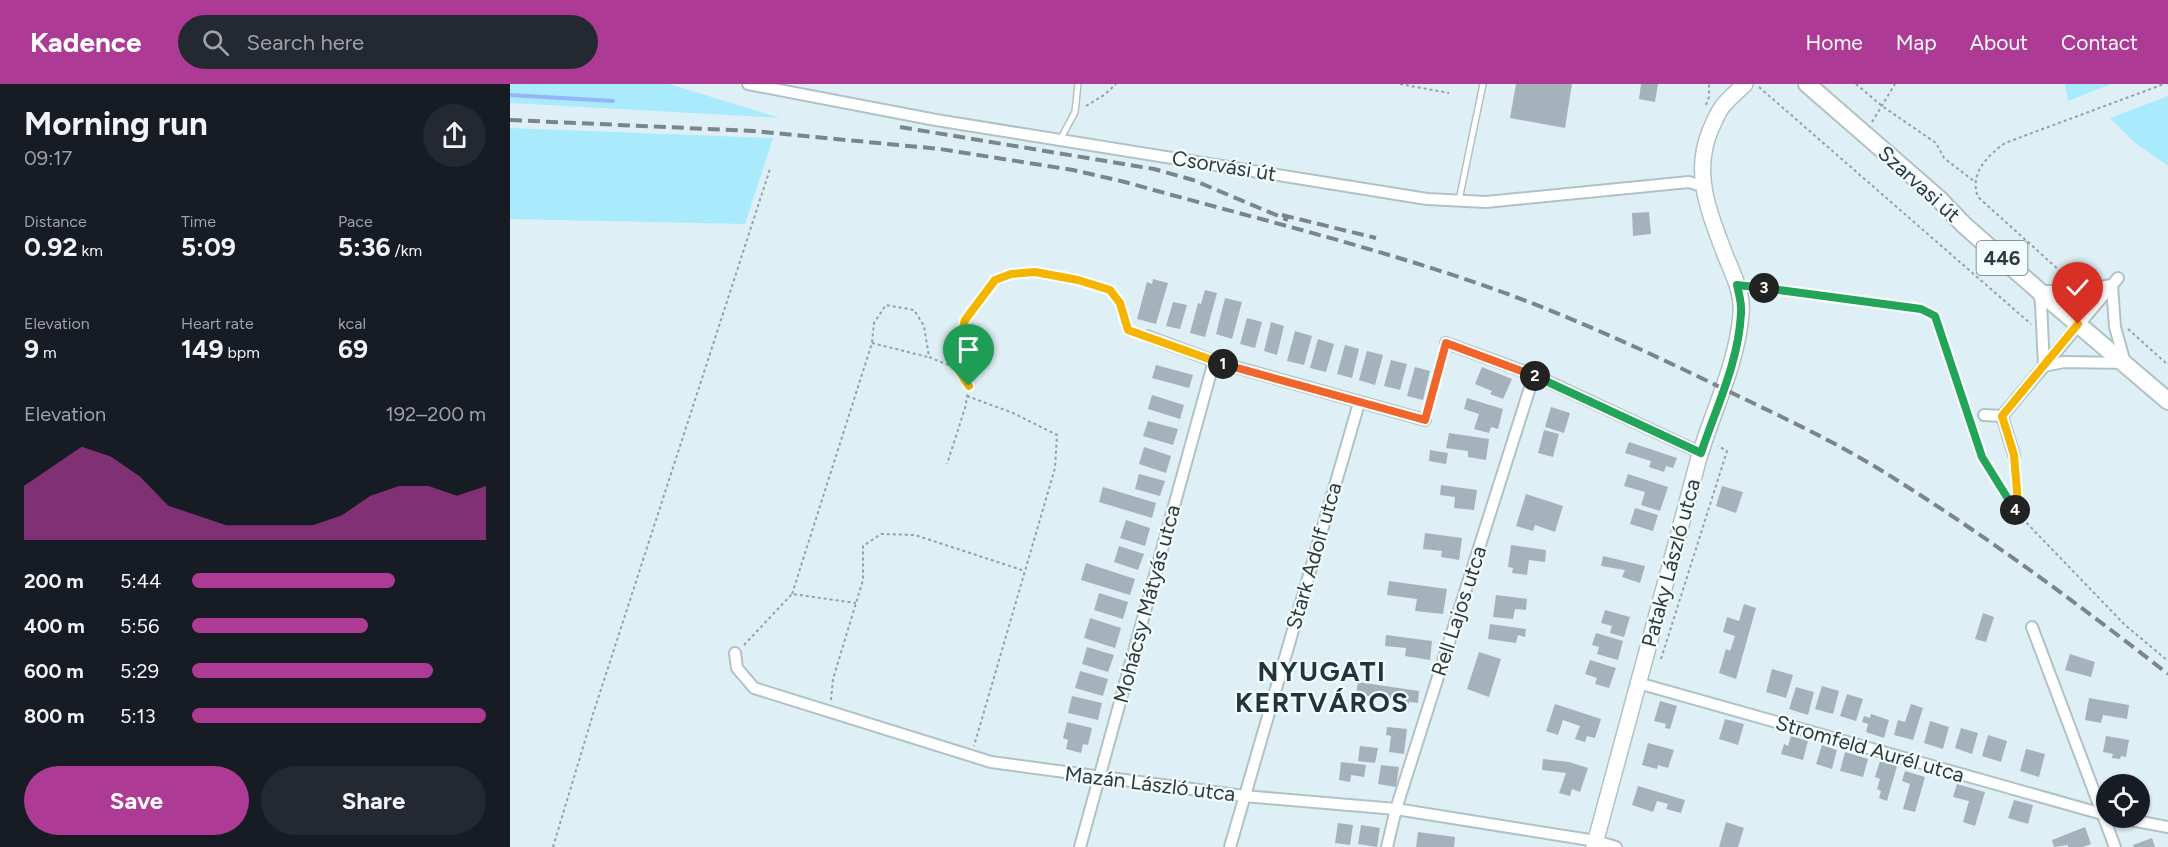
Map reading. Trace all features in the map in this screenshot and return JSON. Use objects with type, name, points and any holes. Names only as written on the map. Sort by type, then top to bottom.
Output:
[{"type":"main road","name":"Szarvasi út","points":[[1807,84],[1938,198],[1964,225],[2039,291],[2168,401]]},
{"type":"street","name":"Csorvási út","points":[[748,84],[768,86],[924,118],[1415,197],[1486,202],[1689,182],[1702,186]]},
{"type":"street","points":[[1722,107],[1730,84]]},
{"type":"street","name":"Pataky László utca","points":[[1595,844],[1703,446],[1724,388],[1738,339],[1742,310],[1737,285],[1717,234],[1702,186],[1702,163],[1705,144],[1722,107],[1745,84]]},
{"type":"street","points":[[2044,366],[2039,291],[2084,290],[2115,281]]},
{"type":"street","points":[[2044,366],[2064,362],[2125,363],[2115,327],[2115,281]]},
{"type":"street","points":[[2002,416],[2115,281]]},
{"type":"street","points":[[1147,336],[1214,361],[1425,420]]},
{"type":"street","points":[[1446,343],[1534,375],[1703,446]]},
{"type":"street","name":"Mohácsy Mátyás utca","points":[[1080,847],[1214,361]]},
{"type":"street","name":"Rell Lajos utca","points":[[1387,847],[1396,809],[1534,375]]},
{"type":"street","name":"Stark Adolf utca","points":[[1230,847],[1359,403]]},
{"type":"street","points":[[1984,415],[2002,416]]},
{"type":"street","points":[[2002,416],[2014,455]]},
{"type":"street","points":[[2032,627],[2096,793]]},
{"type":"street","name":"Mazán László utca","points":[[735,653],[737,668],[754,688],[991,762],[1244,796],[1396,809],[1616,847]]},
{"type":"street","name":"Stromfeld Aurél utca","points":[[1638,683],[2096,812]]},
{"type":"street","points":[[2150,824],[2168,827]]},
{"type":"street","points":[[2109,828],[2115,847]]},
{"type":"lane","points":[[1060,140],[1075,112],[1078,84]]},
{"type":"lane","points":[[1458,201],[1483,84]]},
{"type":"path","points":[[1075,112],[1104,95],[1116,84]]},
{"type":"path","points":[[1400,84],[1449,93]]},
{"type":"path","points":[[1705,106],[1709,97],[1709,84]]},
{"type":"path","points":[[1856,84],[1882,106],[1936,143],[1944,158],[1975,182]]},
{"type":"path","points":[[1864,135],[1895,84]]},
{"type":"path","points":[[2084,290],[2060,272],[1978,197],[1975,182],[1983,163],[2005,143],[2164,84]]},
{"type":"path","points":[[553,847],[593,714],[770,169]]},
{"type":"path","points":[[947,464],[965,408],[969,386],[958,369],[956,353],[965,320],[995,280],[1011,274],[1035,272],[1078,280],[1110,290],[1120,303],[1128,330],[1147,336]]},
{"type":"path","points":[[1737,285],[1921,309],[1935,316],[1982,457],[2019,515],[2124,625],[2168,661]]},
{"type":"path","points":[[735,653],[792,594],[872,342],[874,323],[886,305],[914,310],[924,326],[929,357]]},
{"type":"path","points":[[872,342],[929,357],[958,369]]},
{"type":"path","points":[[1425,420],[1446,343]]},
{"type":"path","points":[[967,396],[1013,413],[1057,435],[1055,468],[970,756]]},
{"type":"path","points":[[1659,665],[1727,451],[1703,446]]},
{"type":"path","points":[[2014,455],[2019,515]]},
{"type":"path","points":[[830,712],[833,679],[863,580],[863,546],[881,534],[915,535],[1026,571]]},
{"type":"path","points":[[792,594],[856,603]]},
{"type":"shaded area","points":[[510,84],[669,84],[780,118],[510,103]]},
{"type":"shaded area","points":[[2065,84],[2111,84],[2068,101]]},
{"type":"shaded area","points":[[2168,96],[2168,166],[2134,142],[2110,118]]},
{"type":"shaded area","points":[[510,128],[773,138],[745,224],[510,219]]},
{"type":"building","points":[[1516,84],[1572,84],[1565,128],[1510,118]]},
{"type":"building","points":[[1641,84],[1658,84],[1655,102],[1639,99]]},
{"type":"building","points":[[1649,212],[1651,234],[1633,236],[1632,213]]},
{"type":"building","points":[[1153,279],[1168,283],[1156,324],[1137,319],[1147,282],[1152,284]]},
{"type":"building","points":[[1205,290],[1217,293],[1205,337],[1190,333],[1198,303],[1201,304]]},
{"type":"building","points":[[1225,298],[1242,302],[1232,339],[1216,334]]},
{"type":"building","points":[[1173,302],[1187,305],[1180,329],[1166,326]]},
{"type":"building","points":[[1247,318],[1262,322],[1255,348],[1240,344]]},
{"type":"building","points":[[1271,322],[1284,326],[1277,355],[1264,351]]},
{"type":"building","points":[[1295,331],[1312,336],[1304,365],[1287,361]]},
{"type":"building","points":[[1318,339],[1334,344],[1326,372],[1310,368]]},
{"type":"building","points":[[1345,345],[1359,349],[1352,378],[1337,374]]},
{"type":"building","points":[[1367,351],[1383,355],[1375,385],[1359,380]]},
{"type":"building","points":[[1391,360],[1407,364],[1400,390],[1384,386]]},
{"type":"building","points":[[1156,365],[1193,375],[1189,388],[1152,378]]},
{"type":"building","points":[[1415,367],[1430,371],[1423,400],[1407,396]]},
{"type":"building","points":[[1482,367],[1512,379],[1503,399],[1490,394],[1492,391],[1475,384]]},
{"type":"building","points":[[1152,395],[1184,405],[1180,419],[1148,409]]},
{"type":"building","points":[[1467,398],[1503,409],[1498,429],[1491,427],[1489,433],[1474,429],[1479,414],[1464,409]]},
{"type":"building","points":[[1551,407],[1570,413],[1564,433],[1545,427]]},
{"type":"building","points":[[1148,421],[1178,429],[1173,445],[1143,436]]},
{"type":"building","points":[[1544,430],[1559,434],[1553,457],[1538,453]]},
{"type":"building","points":[[1449,433],[1489,439],[1486,460],[1468,457],[1468,451],[1446,448]]},
{"type":"building","points":[[1629,442],[1677,458],[1673,468],[1666,466],[1664,472],[1649,467],[1651,461],[1625,453]]},
{"type":"building","points":[[1144,447],[1171,456],[1166,473],[1139,464]]},
{"type":"building","points":[[1430,450],[1448,453],[1446,464],[1429,461]]},
{"type":"building","points":[[1139,474],[1165,481],[1160,496],[1135,489]]},
{"type":"building","points":[[1628,474],[1668,487],[1660,511],[1641,505],[1645,492],[1624,486]]},
{"type":"building","points":[[1441,485],[1477,490],[1474,510],[1454,508],[1455,497],[1440,495]]},
{"type":"building","points":[[1722,486],[1743,492],[1736,513],[1716,506]]},
{"type":"building","points":[[1103,487],[1156,503],[1152,518],[1099,502]]},
{"type":"building","points":[[1526,494],[1563,506],[1555,532],[1535,525],[1533,531],[1516,526]]},
{"type":"building","points":[[1635,508],[1658,515],[1653,531],[1630,524]]},
{"type":"building","points":[[1126,520],[1150,528],[1145,546],[1120,538]]},
{"type":"building","points":[[1425,533],[1462,538],[1459,560],[1441,557],[1442,551],[1423,549]]},
{"type":"building","points":[[1511,545],[1546,550],[1545,562],[1529,560],[1527,575],[1512,573],[1513,568],[1508,567]]},
{"type":"building","points":[[1119,546],[1144,554],[1138,570],[1114,562]]},
{"type":"building","points":[[1603,556],[1645,566],[1640,583],[1622,577],[1625,570],[1601,566]]},
{"type":"building","points":[[1086,563],[1135,579],[1130,595],[1081,580]]},
{"type":"building","points":[[1389,581],[1447,589],[1443,614],[1415,611],[1417,599],[1387,595]]},
{"type":"building","points":[[1099,593],[1128,602],[1123,619],[1094,610]]},
{"type":"building","points":[[1496,595],[1527,599],[1526,610],[1515,609],[1513,619],[1493,617]]},
{"type":"building","points":[[1744,604],[1756,608],[1736,679],[1719,673],[1726,649],[1730,651],[1735,636],[1723,632],[1727,617],[1739,621]]},
{"type":"building","points":[[1605,610],[1630,617],[1624,637],[1610,633],[1612,626],[1601,623]]},
{"type":"building","points":[[1983,613],[1994,617],[1986,642],[1975,639]]},
{"type":"building","points":[[1090,618],[1121,628],[1115,648],[1084,638]]},
{"type":"building","points":[[1490,624],[1526,629],[1525,637],[1518,635],[1516,643],[1488,639]]},
{"type":"building","points":[[1596,633],[1623,641],[1618,660],[1597,654],[1599,647],[1592,645]]},
{"type":"building","points":[[1386,635],[1432,641],[1430,660],[1405,656],[1406,648],[1385,646]]},
{"type":"building","points":[[1087,647],[1114,655],[1108,672],[1082,664]]},
{"type":"building","points":[[1479,652],[1501,659],[1489,697],[1467,689]]},
{"type":"building","points":[[2070,654],[2095,662],[2091,677],[2065,670]]},
{"type":"building","points":[[1590,660],[1616,668],[1609,688],[1595,684],[1597,678],[1585,674]]},
{"type":"building","points":[[1772,669],[1793,675],[1786,698],[1766,692]]},
{"type":"building","points":[[1080,671],[1108,679],[1103,696],[1075,688]]},
{"type":"building","points":[[1358,682],[1419,691],[1418,703],[1409,702],[1408,709],[1395,708],[1396,700],[1356,694]]},
{"type":"building","points":[[1822,686],[1839,691],[1833,714],[1815,709]]},
{"type":"building","points":[[1796,687],[1814,692],[1808,715],[1789,709]]},
{"type":"building","points":[[1847,694],[1863,699],[1856,721],[1840,716]]},
{"type":"building","points":[[1072,696],[1102,703],[1098,720],[1068,713]]},
{"type":"building","points":[[2089,698],[2129,705],[2127,719],[2103,715],[2101,723],[2085,720]]},
{"type":"building","points":[[1660,701],[1677,706],[1670,729],[1665,728],[1666,724],[1654,721]]},
{"type":"building","points":[[1555,704],[1601,719],[1595,738],[1587,736],[1585,742],[1575,739],[1580,726],[1563,720],[1558,735],[1546,731]]},
{"type":"building","points":[[1911,704],[1923,708],[1913,740],[1894,735],[1898,720],[1905,722]]},
{"type":"building","points":[[1871,714],[1889,720],[1884,738],[1866,732],[1868,724],[1862,722],[1864,716],[1870,718]]},
{"type":"building","points":[[1725,719],[1744,724],[1738,745],[1719,739]]},
{"type":"building","points":[[1930,721],[1949,727],[1943,749],[1924,743]]},
{"type":"building","points":[[1067,722],[1092,728],[1088,745],[1083,744],[1081,753],[1066,749],[1068,740],[1063,738]]},
{"type":"building","points":[[1387,727],[1407,729],[1404,754],[1389,752],[1391,736],[1386,735]]},
{"type":"building","points":[[1961,728],[1978,733],[1972,754],[1955,748]]},
{"type":"building","points":[[1988,735],[2007,741],[2001,762],[1982,756]]},
{"type":"building","points":[[1791,736],[1808,741],[1803,760],[1781,754],[1784,744],[1788,746]]},
{"type":"building","points":[[2106,736],[2129,740],[2126,757],[2112,758],[2113,754],[2103,752]]},
{"type":"building","points":[[1648,743],[1674,750],[1668,768],[1658,765],[1657,769],[1642,765]]},
{"type":"building","points":[[1822,745],[1837,750],[1832,769],[1816,764]]},
{"type":"building","points":[[1360,746],[1378,748],[1375,763],[1358,761]]},
{"type":"building","points":[[2026,749],[2045,754],[2039,777],[2020,771]]},
{"type":"building","points":[[1845,752],[1868,759],[1863,777],[1840,771]]},
{"type":"building","points":[[1543,759],[1569,762],[1588,768],[1580,792],[1572,789],[1570,796],[1559,793],[1566,773],[1542,770]]},
{"type":"building","points":[[1880,761],[1897,766],[1887,801],[1879,798],[1881,791],[1877,789],[1880,779],[1875,777]]},
{"type":"building","points":[[1341,762],[1366,765],[1364,777],[1351,775],[1350,782],[1339,780]]},
{"type":"building","points":[[1381,765],[1399,767],[1396,787],[1378,784]]},
{"type":"building","points":[[1905,771],[1925,777],[1915,812],[1903,809],[1910,784],[1902,781]]},
{"type":"building","points":[[1957,784],[1985,792],[1975,826],[1963,822],[1969,801],[1953,797]]},
{"type":"building","points":[[1638,786],[1685,800],[1681,813],[1666,809],[1668,804],[1657,801],[1653,812],[1632,805]]},
{"type":"building","points":[[2014,800],[2033,805],[2028,824],[2008,818]]},
{"type":"building","points":[[1726,822],[1744,828],[1738,847],[1719,847]]},
{"type":"building","points":[[1338,823],[1353,825],[1350,845],[1335,843]]},
{"type":"building","points":[[1361,825],[1380,828],[1377,847],[1358,844]]},
{"type":"building","points":[[2085,827],[2091,844],[2083,847],[2068,847],[2068,845],[2054,847],[2052,840]]},
{"type":"building","points":[[1418,832],[1455,837],[1454,847],[1416,847]]},
{"type":"building","points":[[2152,838],[2155,847],[2134,847],[2133,845]]},
{"type":"waterway","points":[[510,95],[613,101]]},
{"type":"railway","points":[[510,120],[753,131],[940,149],[1073,170],[1125,182],[1328,238],[1480,284],[1555,312],[1631,345],[1791,421],[1849,452],[1887,474],[1995,545],[2168,674]]},
{"type":"railway","points":[[900,127],[1154,169],[1193,180],[1288,220]]},
{"type":"railway","points":[[1282,215],[1376,238]]},
{"type":"district","name":"NYUGATI KERTVÁROS","points":[[1322,688]]},
{"type":"route","points":[[969,386],[958,369],[956,353],[965,320],[995,280],[1011,274],[1035,272],[1078,280],[1110,290],[1120,303],[1128,330],[1214,361],[1359,403],[1425,420],[1446,343],[1534,375],[1701,453],[1724,388],[1738,339],[1742,310],[1737,285],[1830,296],[1921,309],[1935,316],[1982,457],[2019,515],[2014,455],[2002,416],[2078,324]]}]
